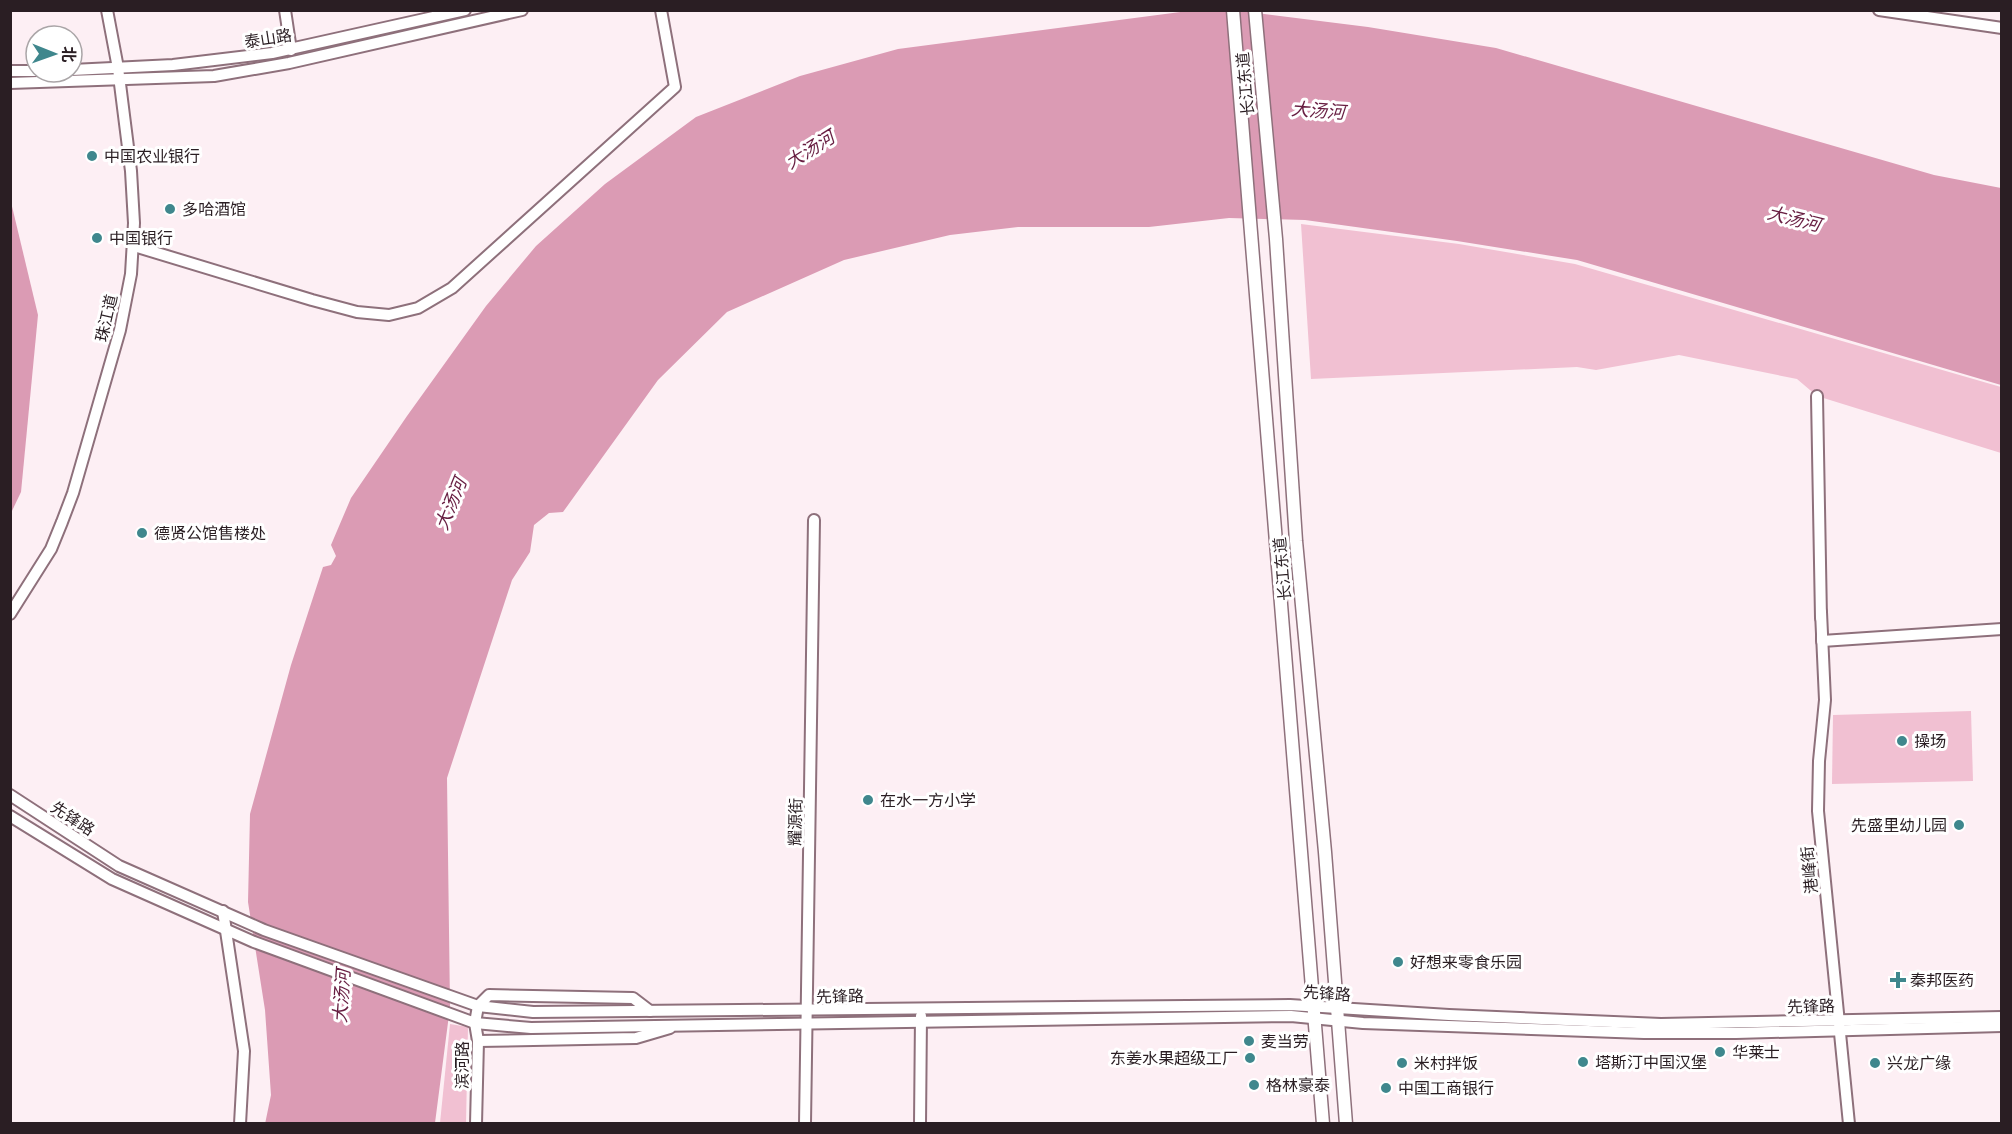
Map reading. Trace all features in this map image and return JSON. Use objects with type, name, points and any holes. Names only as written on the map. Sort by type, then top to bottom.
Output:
[{"type":"main road","name":"长江东道","points":[[1233,10],[1323,1124]]},
{"type":"main road","name":"长江东道","points":[[1255,10],[1276,239],[1296,541],[1325,852],[1346,1124]]},
{"type":"street","name":"珠江道","points":[[10,614],[51,549],[73,493],[120,330],[131,274],[134,223],[131,171],[120,81],[108,10]]},
{"type":"street","points":[[285,10],[291,50]]},
{"type":"street","name":"泰山路","points":[[84,69],[212,62],[291,50],[465,10]]},
{"type":"street","points":[[10,83],[214,76],[289,63],[522,10]]},
{"type":"street","points":[[134,246],[357,312],[389,315],[418,308],[452,288],[675,87],[661,10]]},
{"type":"street","points":[[1879,10],[2001,28]]},
{"type":"street","name":"港峰街","points":[[1817,396],[1825,700],[1819,761],[1818,811],[1849,1124]]},
{"type":"street","name":"耀源街","points":[[805,1124],[814,520]]},
{"type":"street","points":[[1822,641],[2001,629]]},
{"type":"street","name":"先锋路","points":[[10,795],[119,866],[264,930],[478,1006],[532,1012],[921,1010],[1313,1012]]},
{"type":"street","points":[[10,816],[112,879],[254,942],[475,1023],[531,1028],[681,1024],[807,1025],[1291,1016],[1313,1012],[1337,1013],[1375,1023],[1644,1034],[1840,1025],[2001,1026]]},
{"type":"street","points":[[223,912],[244,1051],[240,1124]]},
{"type":"street","points":[[478,1006],[489,995],[633,998],[650,1011]]},
{"type":"street","name":"滨河路","points":[[476,1124],[478,1041],[475,1023],[478,1006]]},
{"type":"street","points":[[920,1124],[921,1010]]},
{"type":"street","name":"先锋路","points":[[1840,1025],[2001,1017]]},
{"type":"street","points":[[478,1041],[636,1038],[681,1024]]},
{"type":"shaded area","points":[[1301,224],[1459,244],[1575,264],[2001,387],[2001,453],[1817,396],[1797,379],[1679,355],[1596,370],[1577,367],[1311,379]]},
{"type":"shaded area","name":"操场","points":[[1971,711],[1973,781],[1832,784],[1833,715]]},
{"type":"shaded area","points":[[450,1024],[468,1027],[466,1123],[440,1123]]},
{"type":"water","name":"大汤河","points":[[1233,10],[1368,27],[1496,48],[1934,175],[2001,188],[2001,385],[1577,260],[1305,220],[1229,218],[1149,227],[1018,227],[950,235],[844,260],[727,312],[658,380],[563,512],[549,513],[534,525],[530,552],[512,580],[447,778],[450,1007],[435,1123],[265,1124],[271,1095],[265,1010],[248,902],[250,814],[291,665],[323,567],[331,565],[336,556],[331,545],[351,498],[486,306],[536,246],[605,184],[696,117],[800,76],[898,49],[1188,11]]},
{"type":"water","points":[[10,198],[38,315],[21,492],[11,513]]},
{"type":"place","name":"中国农业银行","points":[[92,156]]},
{"type":"place","name":"多哈酒馆","points":[[170,209]]},
{"type":"place","name":"中国银行","points":[[97,238]]},
{"type":"place","name":"德贤公馆售楼处","points":[[142,533]]},
{"type":"place","name":"操场","points":[[1902,741]]},
{"type":"place","name":"在水一方小学","points":[[868,800]]},
{"type":"place","name":"先盛里幼儿园","points":[[1959,825]]},
{"type":"place","name":"好想来零食乐园","points":[[1398,962]]},
{"type":"place","name":"秦邦医药","points":[[1898,980]]},
{"type":"place","name":"麦当劳","points":[[1249,1041]]},
{"type":"place","name":"华莱士","points":[[1720,1052]]},
{"type":"place","name":"东姜水果超级工厂","points":[[1250,1058]]},
{"type":"place","name":"塔斯汀中国汉堡","points":[[1583,1062]]},
{"type":"place","name":"米村拌饭","points":[[1402,1063]]},
{"type":"place","name":"兴龙广缘","points":[[1875,1063]]},
{"type":"place","name":"格林豪泰","points":[[1254,1085]]},
{"type":"place","name":"中国工商银行","points":[[1386,1088]]}]
